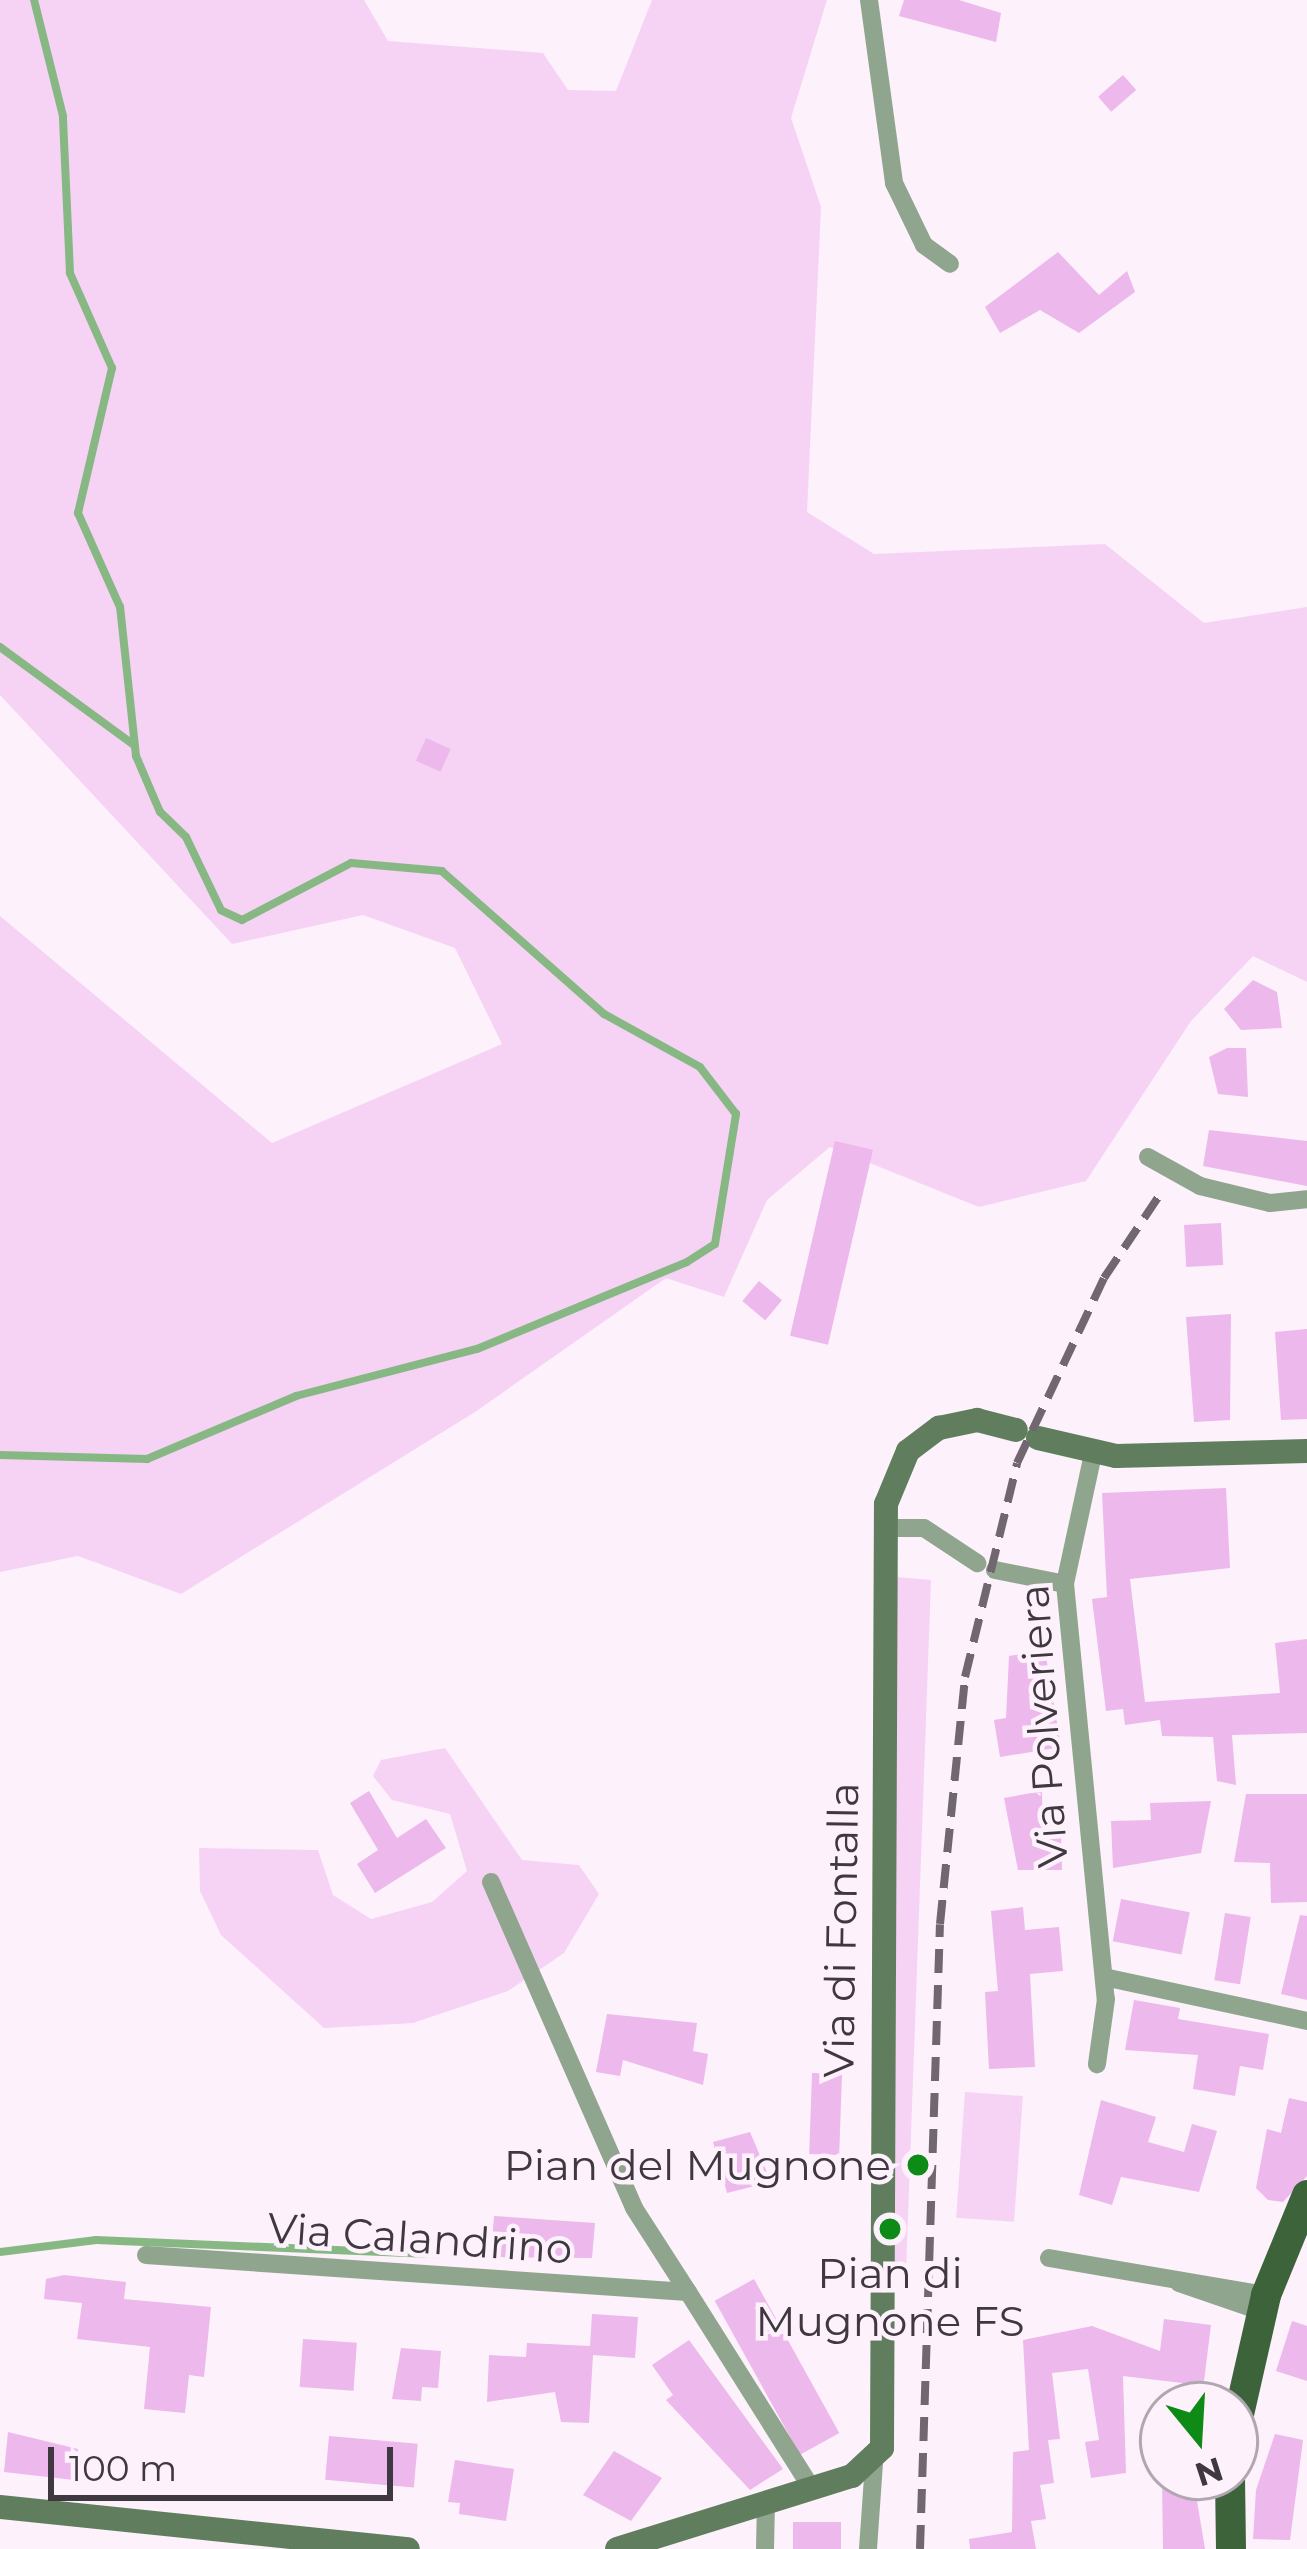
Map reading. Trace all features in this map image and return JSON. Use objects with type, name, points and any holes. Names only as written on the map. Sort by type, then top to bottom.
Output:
[{"type":"main road","points":[[1246,2381],[1263,2303],[1307,2194]]},
{"type":"main road","points":[[1230,2501],[1231,2549]]},
{"type":"street","points":[[868,0],[893,183],[924,245],[950,264]]},
{"type":"street","points":[[1148,1157],[1200,1186],[1270,1203],[1307,1199]]},
{"type":"street","name":"Via di Fontalla","points":[[874,2463],[884,2436],[877,2276],[885,1528],[897,1467],[923,1438],[977,1420],[1093,1454]]},
{"type":"street","points":[[1093,1454],[1307,1451]]},
{"type":"street","name":"Via Polveriera","points":[[1093,1454],[1065,1584],[1104,1976],[1097,2064]]},
{"type":"street","points":[[885,1528],[924,1528],[986,1566],[1065,1584]]},
{"type":"street","name":"Via Calandrino","points":[[491,1882],[600,2139],[688,2292],[812,2489]]},
{"type":"street","points":[[1104,1976],[1307,2021]]},
{"type":"street","name":"Via Calandrino","points":[[146,2255],[688,2292]]},
{"type":"street","points":[[1048,2258],[1263,2303]]},
{"type":"street","points":[[616,2549],[812,2489],[874,2463],[868,2549]]},
{"type":"street","points":[[765,2549],[766,2503]]},
{"type":"street","points":[[0,2507],[408,2549]]},
{"type":"shaded area","points":[[0,0],[364,0],[388,41],[543,53],[568,90],[616,91],[652,0],[827,0],[791,118],[821,207],[807,512],[874,554],[1105,544],[1204,623],[1307,607],[1307,982],[1253,956],[1191,1021],[1086,1181],[979,1207],[830,1147],[767,1200],[724,1297],[666,1278],[475,1412],[181,1594],[78,1556],[0,1572],[0,916],[272,1143],[502,1044],[455,948],[363,915],[232,944],[0,695]]},
{"type":"shaded area","points":[[897,1577],[931,1580],[906,2273],[894,2273]]},
{"type":"shaded area","points":[[445,1748],[522,1860],[579,1865],[599,1894],[564,1953],[508,1991],[413,2023],[324,2028],[221,1935],[200,1891],[199,1848],[318,1850],[333,1895],[371,1919],[432,1902],[467,1871],[450,1814],[392,1800],[373,1776],[381,1760]]},
{"type":"shaded area","points":[[965,2092],[1023,2096],[1014,2222],[956,2218]]},
{"type":"building","points":[[904,0],[959,0],[1001,13],[996,42],[899,16]]},
{"type":"building","points":[[1123,75],[1136,90],[1111,112],[1098,97]]},
{"type":"building","points":[[1058,252],[1099,295],[1127,271],[1135,292],[1079,333],[1040,310],[1000,333],[985,307]]},
{"type":"building","points":[[426,738],[451,749],[440,772],[416,761]]},
{"type":"building","points":[[1253,980],[1277,992],[1282,1028],[1241,1030],[1224,1009]]},
{"type":"building","points":[[1227,1048],[1246,1048],[1248,1097],[1218,1094],[1209,1057]]},
{"type":"building","points":[[1209,1130],[1307,1141],[1307,1186],[1203,1166]]},
{"type":"building","points":[[835,1141],[873,1150],[828,1345],[790,1336]]},
{"type":"building","points":[[1221,1223],[1223,1265],[1186,1267],[1184,1225]]},
{"type":"building","points":[[759,1281],[782,1300],[765,1320],[742,1301]]},
{"type":"building","points":[[1231,1314],[1230,1420],[1194,1422],[1186,1317]]},
{"type":"building","points":[[1307,1329],[1307,1419],[1281,1420],[1275,1332]]},
{"type":"building","points":[[1226,1488],[1230,1568],[1130,1579],[1145,1702],[1280,1693],[1275,1643],[1307,1639],[1307,1733],[1232,1735],[1236,1785],[1217,1781],[1213,1737],[1162,1736],[1160,1720],[1125,1725],[1123,1709],[1106,1711],[1092,1599],[1107,1597],[1102,1493]]},
{"type":"building","points":[[1045,1650],[1061,1747],[1000,1757],[994,1720],[1006,1718],[1009,1656]]},
{"type":"building","points":[[369,1791],[397,1838],[426,1819],[446,1848],[375,1893],[357,1864],[378,1850],[350,1803]]},
{"type":"building","points":[[1042,1791],[1043,1831],[1061,1830],[1062,1870],[1018,1870],[1004,1798]]},
{"type":"building","points":[[1246,1794],[1307,1794],[1307,1902],[1271,1903],[1270,1863],[1234,1862]]},
{"type":"building","points":[[1211,1801],[1201,1853],[1113,1868],[1111,1821],[1151,1820],[1150,1803]]},
{"type":"building","points":[[1121,1899],[1190,1912],[1182,1955],[1113,1941]]},
{"type":"building","points":[[1023,1907],[1025,1930],[1059,1927],[1063,1971],[1030,1974],[1035,2067],[989,2069],[985,1992],[998,1991],[991,1911]]},
{"type":"building","points":[[1225,1913],[1251,1917],[1240,1984],[1214,1980]]},
{"type":"building","points":[[1300,1915],[1307,1916],[1307,2000],[1281,1994]]},
{"type":"building","points":[[1134,2000],[1180,2008],[1178,2019],[1269,2034],[1263,2070],[1240,2066],[1235,2096],[1193,2089],[1198,2055],[1125,2050]]},
{"type":"building","points":[[607,2014],[697,2023],[693,2051],[708,2054],[703,2085],[623,2060],[620,2076],[596,2072]]},
{"type":"building","points":[[812,2073],[842,2074],[839,2155],[809,2154]]},
{"type":"building","points":[[1289,2098],[1307,2102],[1307,2176],[1283,2202],[1268,2200],[1256,2188],[1267,2129],[1281,2133]]},
{"type":"building","points":[[1101,2100],[1156,2117],[1148,2142],[1184,2152],[1192,2124],[1217,2131],[1199,2192],[1121,2177],[1112,2205],[1079,2195]]},
{"type":"building","points":[[750,2132],[771,2182],[727,2193],[713,2142]]},
{"type":"building","points":[[494,2216],[595,2223],[592,2258],[491,2257]]},
{"type":"building","points":[[64,2275],[126,2282],[124,2299],[211,2307],[204,2377],[189,2375],[185,2413],[144,2409],[150,2347],[77,2339],[82,2303],[44,2299],[46,2279]]},
{"type":"building","points":[[754,2279],[839,2433],[800,2455],[715,2301]]},
{"type":"building","points":[[592,2314],[638,2317],[635,2358],[593,2355],[589,2423],[561,2422],[555,2392],[487,2402],[489,2355],[526,2357],[527,2343],[590,2346]]},
{"type":"building","points":[[1164,2319],[1211,2325],[1204,2381],[1123,2376],[1126,2473],[1091,2478],[1085,2442],[1099,2440],[1088,2369],[1052,2373],[1060,2439],[1048,2440],[1054,2483],[1040,2485],[1046,2519],[1031,2521],[1036,2549],[970,2549],[969,2539],[1012,2532],[1013,2452],[1029,2450],[1023,2340],[1092,2326],[1160,2351]]},
{"type":"building","points":[[1292,2321],[1307,2326],[1307,2381],[1276,2371]]},
{"type":"building","points":[[303,2339],[357,2343],[354,2391],[300,2387]]},
{"type":"building","points":[[689,2340],[783,2469],[750,2490],[666,2400],[673,2395],[652,2365]]},
{"type":"building","points":[[401,2348],[441,2351],[438,2388],[422,2387],[421,2401],[392,2399]]},
{"type":"building","points":[[8,2432],[78,2449],[74,2480],[4,2472]]},
{"type":"building","points":[[1275,2434],[1303,2440],[1290,2540],[1253,2539],[1259,2481]]},
{"type":"building","points":[[329,2436],[418,2444],[414,2488],[325,2480]]},
{"type":"building","points":[[614,2451],[662,2478],[631,2521],[583,2495]]},
{"type":"building","points":[[455,2460],[514,2469],[506,2521],[459,2514],[460,2503],[448,2502]]},
{"type":"building","points":[[1162,2501],[1197,2501],[1205,2549],[1163,2549]]},
{"type":"building","points":[[793,2522],[841,2522],[841,2549],[793,2549]]},
{"type":"waterway","points":[[0,1455],[147,1459],[296,1396],[477,1349],[687,1262],[715,1244],[736,1114],[700,1067],[604,1014],[442,871],[351,863],[242,920],[221,910],[186,837],[160,812],[136,756],[120,607],[78,513],[112,368],[70,273],[63,116],[34,0]]},
{"type":"waterway","points":[[0,647],[134,745]]},
{"type":"waterway","points":[[0,2252],[96,2240],[437,2254]]},
{"type":"railway","points":[[920,2549],[940,1924],[965,1677],[1017,1463],[1104,1278],[1163,1190]]},
{"type":"place","name":"Pian del Mugnone","points":[[918,2165]]},
{"type":"place","name":"Pian di Mugnone FS","points":[[890,2229]]}]
